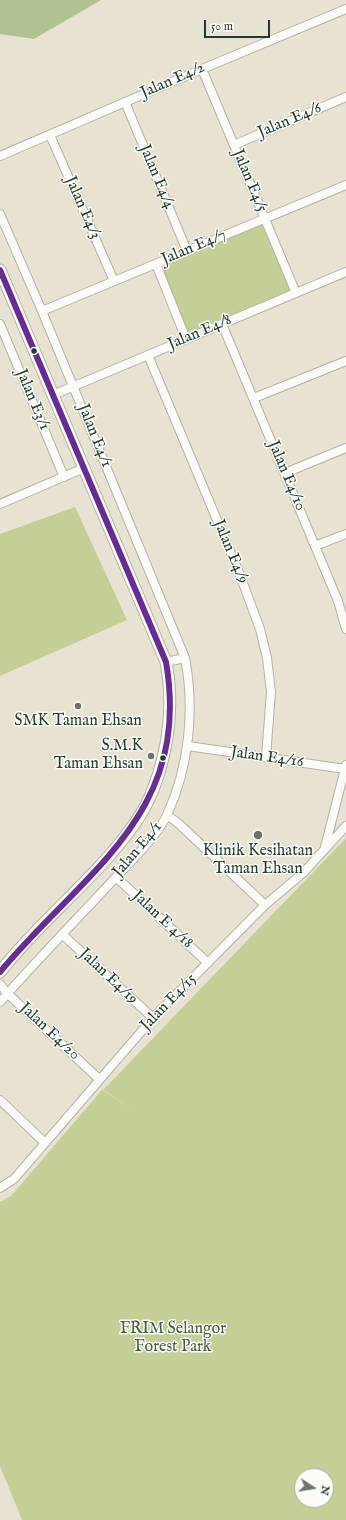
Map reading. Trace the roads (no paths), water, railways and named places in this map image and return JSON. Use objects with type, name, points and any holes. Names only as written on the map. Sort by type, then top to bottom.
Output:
[{"type":"street","name":"Jalan E4/2","points":[[0,156],[202,68],[346,9]]},
{"type":"street","name":"Jalan E4/5","points":[[202,68],[296,293]]},
{"type":"street","name":"Jalan E4/6","points":[[234,145],[346,97]]},
{"type":"street","name":"Jalan E4/4","points":[[125,102],[187,251]]},
{"type":"street","name":"Jalan E4/3","points":[[50,135],[114,281]]},
{"type":"street","name":"Jalan E4/7","points":[[42,311],[346,185]]},
{"type":"street","name":"Jalan E4/1","points":[[0,214],[74,386],[185,658],[189,678],[188,746],[167,816],[138,853],[0,1002]]},
{"type":"street","points":[[156,264],[186,339]]},
{"type":"street","points":[[0,270],[166,662],[171,691],[170,721],[166,746],[154,786],[136,822],[110,854],[1,967]]},
{"type":"street","name":"Jalan E4/8","points":[[53,395],[346,272]]},
{"type":"street","name":"Jalan E3/1","points":[[0,324],[64,477]]},
{"type":"street","name":"Jalan E4/10","points":[[222,324],[338,601],[346,625]]},
{"type":"street","name":"Jalan E4/9","points":[[148,355],[240,575],[260,629],[271,679],[266,757]]},
{"type":"street","points":[[254,398],[346,361]]},
{"type":"street","points":[[285,473],[346,448]]},
{"type":"street","points":[[0,504],[84,468]]},
{"type":"street","points":[[315,546],[346,534]]},
{"type":"street","points":[[166,662],[185,658]]},
{"type":"street","name":"Jalan E4/16","points":[[188,746],[346,767]]},
{"type":"street","points":[[325,849],[346,767]]},
{"type":"street","points":[[167,816],[178,823],[265,905]]},
{"type":"street","name":"Jalan E4/15","points":[[0,1188],[14,1179],[153,1018],[265,905],[302,873],[346,826]]},
{"type":"street","name":"Jalan E 4/18","points":[[116,877],[208,963]]},
{"type":"street","name":"Jalan E4/19","points":[[63,935],[153,1018]]},
{"type":"street","name":"Jalan E4/20","points":[[0,984],[8,994],[99,1079]]},
{"type":"street","points":[[0,1100],[45,1143]]},
{"type":"place","name":"SMK Taman Ehsan","points":[[78,706]]},
{"type":"place","name":"S.M.K Taman Ehsan","points":[[151,756]]},
{"type":"place","name":"Klinik Kesihatan Taman Ehsan","points":[[258,835]]},
{"type":"park label","name":"FRIM Selangor Forest Park","points":[[173,1339]]}]
